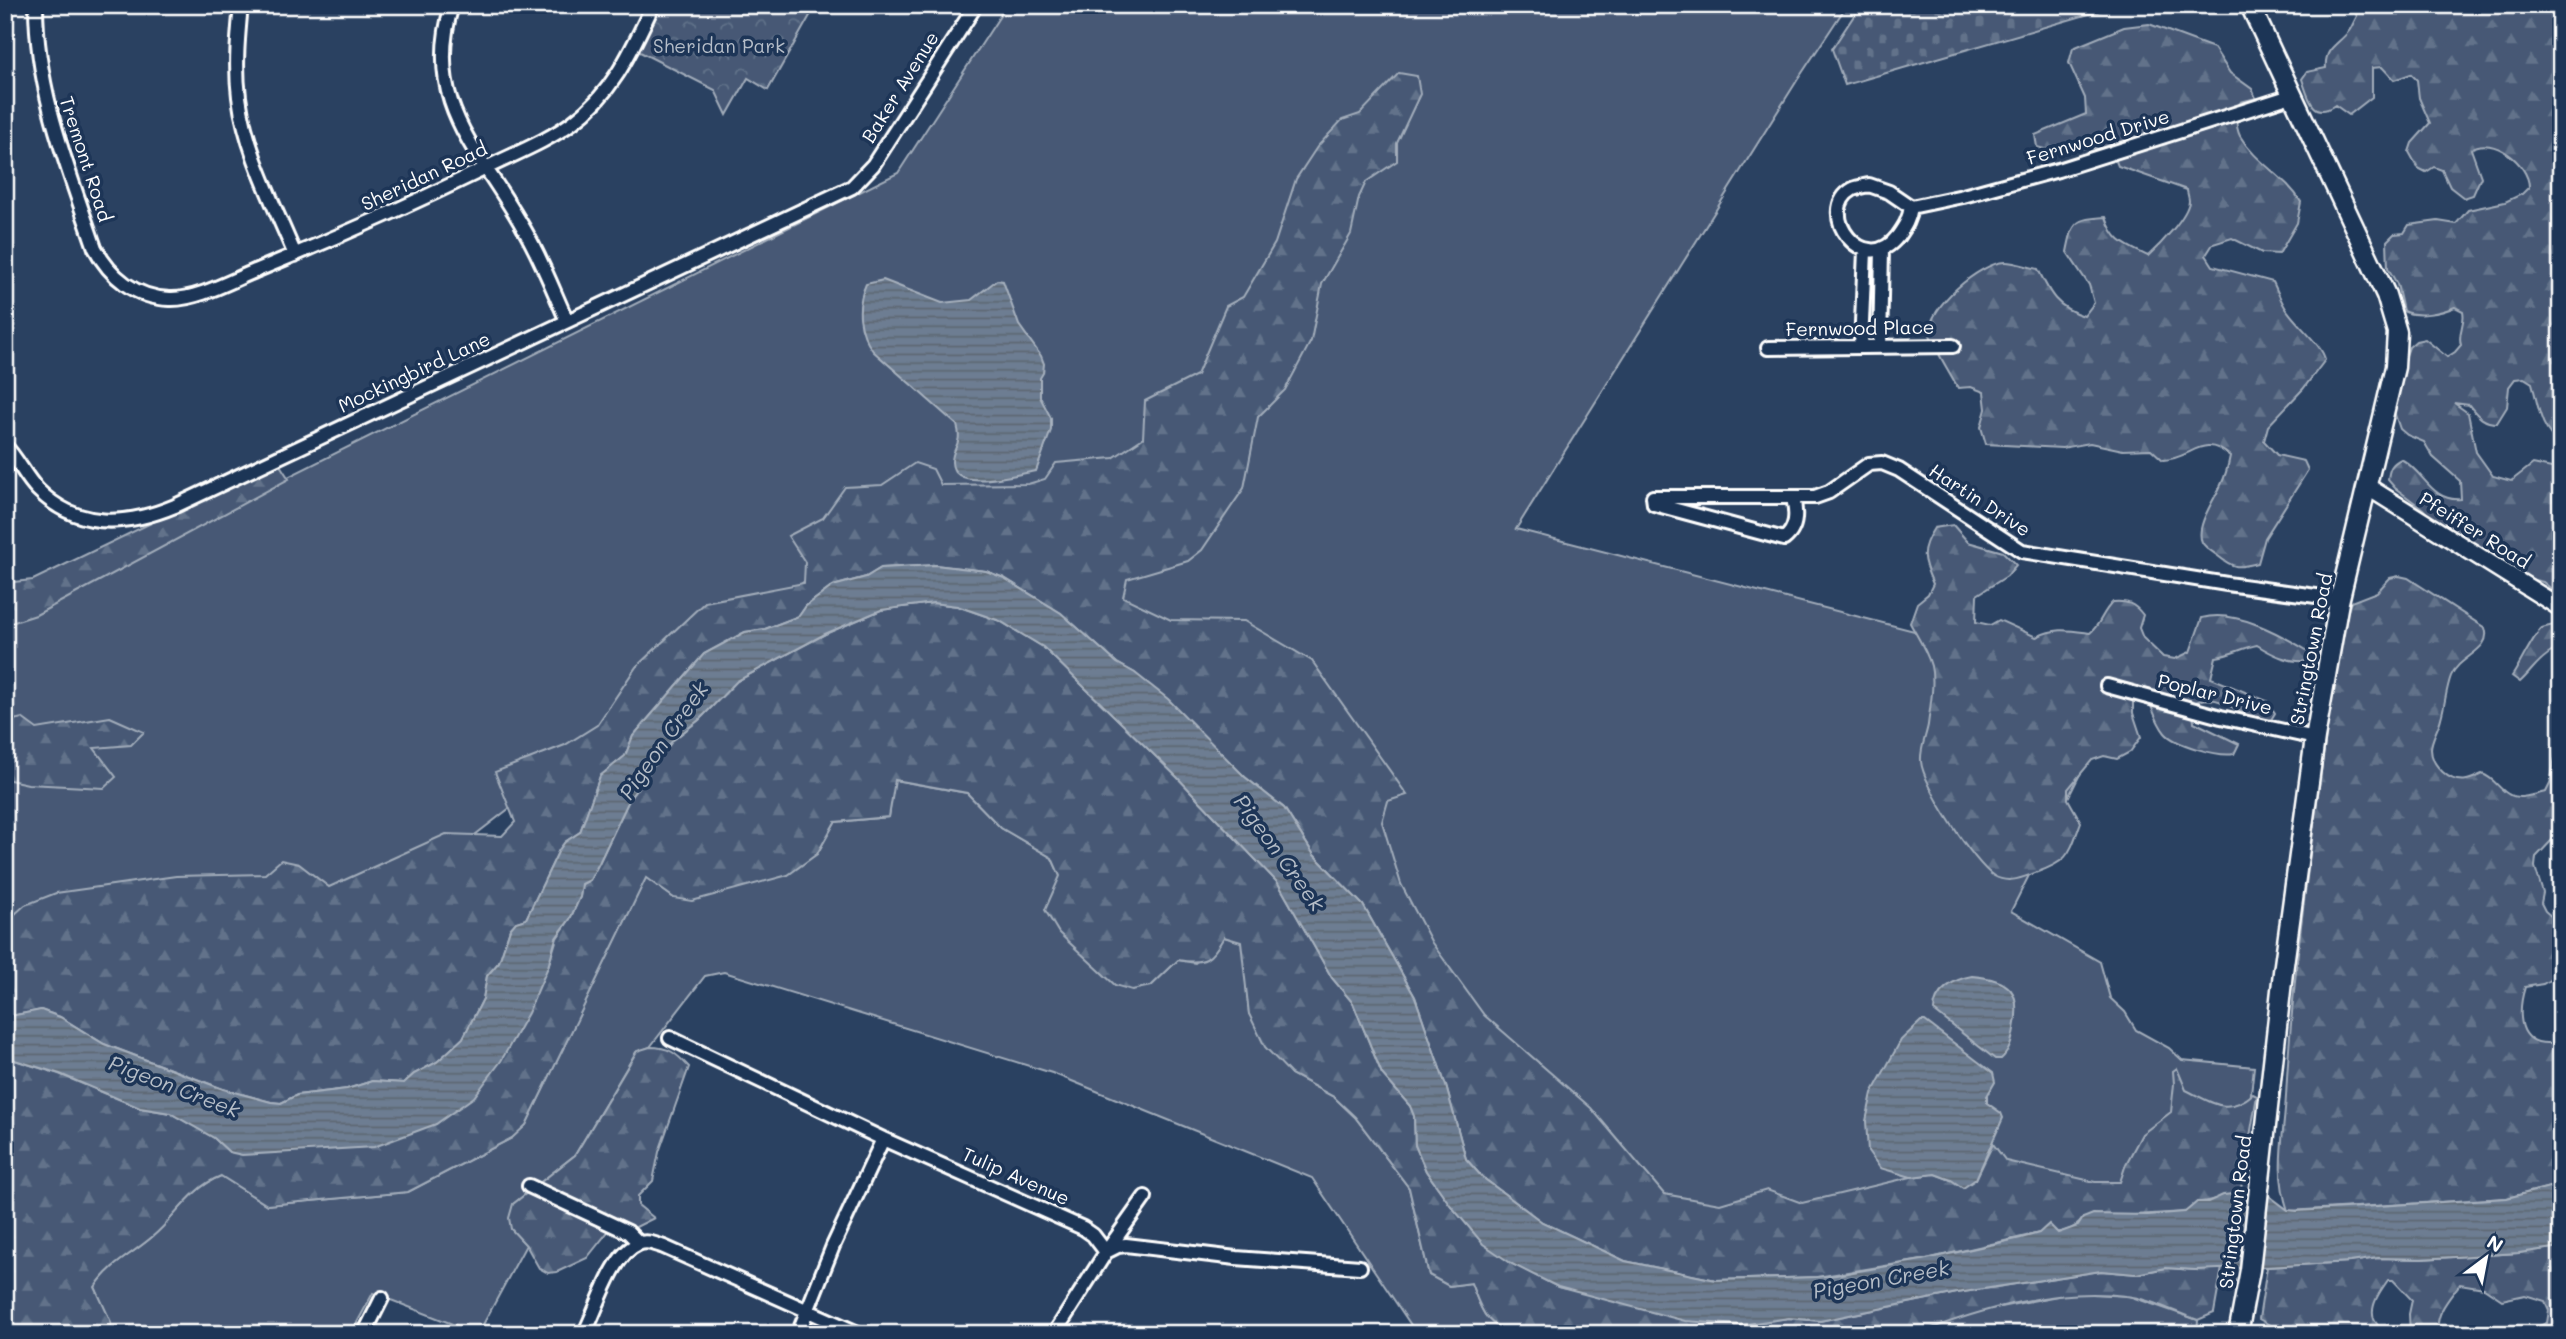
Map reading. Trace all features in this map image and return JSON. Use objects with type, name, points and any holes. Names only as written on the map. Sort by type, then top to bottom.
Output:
[{"type":"main road","name":"Stringtown Road","points":[[2238,1334],[2250,1270],[2283,972],[2315,738],[2339,602],[2391,391],[2397,332],[2386,295],[2250,5]]},
{"type":"street","name":"Tremont Road","points":[[36,5],[38,52],[46,99],[95,248],[103,262],[121,282],[139,293],[152,296]]},
{"type":"street","points":[[241,5],[237,48],[240,100],[258,164],[295,255]]},
{"type":"street","points":[[452,5],[443,40],[447,92],[462,131],[525,230],[567,321]]},
{"type":"street","name":"Sheridan Road","points":[[152,296],[167,299],[192,296],[295,255],[409,206],[556,134],[590,109],[615,79],[632,51],[653,5]]},
{"type":"street","name":"Baker Avenue","points":[[852,187],[873,165],[976,5]]},
{"type":"street","name":"Fernwood Drive","points":[[1911,207],[1963,196],[2071,166],[2294,95]]},
{"type":"street","points":[[1869,185],[1880,187],[1911,207],[1908,222],[1893,242],[1882,249],[1865,250],[1851,242],[1841,229],[1839,213],[1843,199],[1853,189],[1869,185]]},
{"type":"street","name":"Mockingbird Lane","points":[[5,446],[39,491],[67,509],[93,519],[111,522],[140,519],[222,484],[852,187]]},
{"type":"street","points":[[1880,346],[1882,249]]},
{"type":"street","points":[[1861,346],[1865,250]]},
{"type":"street","name":"Fernwood Place","points":[[1768,348],[1953,346]]},
{"type":"street","name":"Hartin Drive","points":[[1793,498],[1797,513],[1791,533],[1784,539],[1654,504],[1653,497],[1815,497],[1829,492],[1861,468],[1877,462],[1923,486],[2022,551],[2316,596],[2339,602]]},
{"type":"street","name":"Pfeiffer Road","points":[[2368,486],[2561,608]]},
{"type":"street","name":"Poplar Drive","points":[[2107,686],[2221,717],[2315,738]]},
{"type":"street","name":"Tulip Avenue","points":[[670,1038],[883,1139],[1083,1228],[1093,1235],[1106,1252]]},
{"type":"street","points":[[798,1334],[833,1245],[883,1139]]},
{"type":"street","points":[[529,1186],[628,1232],[639,1243]]},
{"type":"street","points":[[1054,1334],[1145,1197]]},
{"type":"street","points":[[584,1334],[618,1261],[629,1248],[650,1242],[860,1334]]},
{"type":"street","points":[[1106,1252],[1126,1245],[1236,1258],[1360,1267]]},
{"type":"street","points":[[364,1334],[382,1298]]},
{"type":"green space","name":"Sheridan Park","points":[[661,5],[816,5],[768,90],[748,78],[727,115],[715,90],[638,51]]},
{"type":"green space","points":[[1007,5],[1847,5],[1516,529],[2125,685],[2011,911],[2100,962],[2110,998],[2125,1012],[2136,1030],[2169,1048],[2182,1060],[2254,1067],[2240,1189],[1679,1225],[841,553],[393,898],[5,929],[5,612],[83,579],[898,173]]},
{"type":"green space","points":[[1861,5],[2120,5],[1845,85],[1832,49]]},
{"type":"green space","points":[[2351,5],[2561,5],[2561,444],[2544,425],[2532,383],[2524,378],[2515,379],[2509,387],[2507,407],[2497,423],[2481,418],[2469,405],[2454,403],[2468,413],[2476,452],[2493,476],[2511,481],[2533,464],[2561,470],[2561,597],[2543,582],[2525,578],[2441,529],[2423,509],[2388,480],[2391,467],[2401,459],[2442,496],[2461,499],[2460,481],[2433,457],[2424,442],[2400,429],[2393,409],[2397,382],[2409,347],[2416,341],[2425,339],[2447,357],[2461,345],[2464,316],[2463,311],[2455,307],[2429,314],[2403,311],[2397,284],[2388,268],[2387,241],[2394,234],[2404,233],[2409,225],[2438,221],[2456,224],[2468,210],[2505,202],[2522,194],[2529,187],[2523,169],[2516,161],[2499,149],[2489,146],[2471,149],[2481,177],[2473,195],[2464,198],[2450,187],[2442,170],[2434,167],[2426,172],[2418,168],[2409,152],[2412,143],[2430,123],[2419,98],[2417,80],[2411,74],[2394,80],[2382,67],[2372,68],[2372,97],[2349,115],[2335,105],[2321,110],[2312,104],[2302,79],[2307,72],[2326,68],[2329,51],[2349,31],[2357,16]]},
{"type":"green space","points":[[2149,24],[2214,48],[2230,73],[2252,89],[2256,98],[2241,102],[2235,109],[2239,133],[2254,154],[2287,184],[2301,202],[2297,223],[2279,254],[2262,253],[2232,238],[2213,244],[2206,255],[2213,266],[2273,282],[2285,307],[2319,348],[2325,360],[2303,389],[2268,426],[2264,441],[2277,455],[2304,461],[2308,470],[2265,538],[2258,563],[2246,566],[2232,565],[2223,560],[2205,546],[2201,536],[2203,521],[2223,479],[2230,456],[2212,446],[2204,446],[2182,456],[2163,460],[2151,449],[2123,450],[2090,443],[2062,448],[1986,444],[1981,427],[1986,409],[1984,392],[1971,387],[1958,388],[1930,334],[1931,323],[1937,312],[1957,288],[1983,270],[2005,262],[2038,269],[2046,286],[2060,304],[2084,316],[2094,303],[2089,285],[2067,252],[2071,234],[2077,224],[2087,219],[2106,217],[2121,242],[2148,256],[2178,222],[2189,201],[2187,190],[2118,166],[2114,156],[2104,148],[2071,148],[2055,152],[2037,147],[2035,135],[2086,114],[2085,98],[2069,63],[2073,48],[2124,27]]},
{"type":"green space","points":[[1399,73],[1417,76],[1420,94],[1397,143],[1397,161],[1366,182],[1359,197],[1351,234],[1322,284],[1311,341],[1285,390],[1258,417],[1244,488],[1202,550],[1188,561],[1127,579],[1123,597],[1171,620],[1244,621],[1312,661],[1407,795],[1388,801],[1382,822],[1401,884],[1432,943],[1484,1015],[1591,1108],[1664,1194],[1720,1204],[1767,1190],[1802,1203],[1911,1177],[1935,1174],[1951,1180],[1976,1179],[1993,1144],[2006,1161],[2095,1182],[2120,1182],[2142,1134],[2171,1112],[2173,1071],[2177,1068],[2186,1090],[2212,1103],[2227,1106],[2244,1101],[2253,1094],[2257,1096],[2240,1194],[2197,1202],[2186,1212],[2083,1218],[2075,1227],[2064,1231],[2039,1233],[1922,1260],[1817,1277],[1716,1280],[1625,1261],[1542,1222],[1482,1177],[1466,1159],[1446,1086],[1415,997],[1363,905],[1314,855],[1284,808],[1245,777],[1135,673],[1117,663],[1061,613],[1004,578],[986,571],[935,565],[881,568],[866,577],[833,586],[806,606],[799,616],[765,629],[745,632],[704,654],[633,736],[625,756],[600,776],[580,832],[565,842],[559,850],[526,919],[516,922],[510,929],[499,962],[487,976],[483,999],[463,1038],[437,1062],[414,1074],[404,1083],[372,1081],[347,1089],[297,1095],[281,1103],[271,1102],[223,1089],[104,1044],[60,1017],[41,1010],[5,1017],[5,923],[25,905],[56,893],[176,876],[265,874],[281,860],[299,864],[329,887],[446,834],[502,836],[515,822],[495,772],[565,745],[597,725],[636,667],[705,602],[804,583],[805,562],[788,536],[823,518],[845,487],[882,485],[915,463],[933,469],[941,485],[1028,484],[1045,479],[1056,463],[1113,458],[1143,438],[1145,401],[1197,375],[1226,306],[1243,297],[1275,243],[1296,179],[1317,147],[1342,120],[1360,114]]},
{"type":"green space","points":[[280,465],[289,479],[36,615],[5,625],[5,579],[13,582],[33,580],[261,470]]},
{"type":"green space","points":[[1953,525],[1968,542],[2003,552],[2016,565],[2007,576],[1977,595],[1976,622],[1990,625],[1999,620],[2036,637],[2069,630],[2090,633],[2113,602],[2122,602],[2133,605],[2143,615],[2139,628],[2143,638],[2163,657],[2175,659],[2190,652],[2202,618],[2215,616],[2243,620],[2284,637],[2308,651],[2309,661],[2282,657],[2257,645],[2216,657],[2211,678],[2267,701],[2275,713],[2269,723],[2212,699],[2192,704],[2194,722],[2239,744],[2234,754],[2218,754],[2178,742],[2165,733],[2159,724],[2145,692],[2133,695],[2133,713],[2141,737],[2130,752],[2117,759],[2104,756],[2092,760],[2068,789],[2068,799],[2081,822],[2067,855],[2047,869],[2025,877],[2009,880],[1999,878],[1985,869],[1951,823],[1930,787],[1921,761],[1931,703],[1932,673],[1927,655],[1910,623],[1917,603],[1928,594],[1933,584],[1926,568],[1926,543],[1934,528]]},
{"type":"green space","points":[[2390,578],[2408,578],[2485,628],[2486,636],[2480,648],[2455,669],[2449,681],[2440,722],[2432,741],[2432,755],[2438,767],[2454,779],[2469,780],[2482,774],[2506,793],[2518,797],[2528,796],[2546,792],[2557,747],[2561,743],[2561,840],[2554,838],[2536,857],[2535,867],[2543,893],[2541,903],[2545,911],[2561,925],[2561,973],[2543,984],[2525,987],[2521,1018],[2522,1026],[2531,1038],[2544,1043],[2561,1042],[2561,1184],[2507,1198],[2288,1211],[2281,1182],[2281,1154],[2295,981],[2339,637],[2351,602],[2377,592]]},
{"type":"green space","points":[[933,603],[957,606],[1000,621],[1043,647],[1177,777],[1278,883],[1332,978],[1353,1003],[1382,1074],[1410,1106],[1414,1116],[1415,1145],[1426,1171],[1451,1206],[1483,1243],[1512,1264],[1558,1287],[1739,1325],[1789,1318],[1820,1321],[1957,1293],[2101,1271],[2136,1274],[2166,1268],[2222,1268],[2214,1313],[2198,1320],[2135,1297],[2099,1294],[2046,1297],[2019,1302],[1916,1334],[1516,1334],[1505,1330],[1486,1316],[1471,1283],[1449,1286],[1429,1275],[1409,1188],[1355,1117],[1334,1097],[1291,1074],[1265,1047],[1249,1014],[1241,942],[1224,937],[1211,956],[1195,962],[1178,960],[1151,986],[1132,990],[1115,985],[1059,933],[1045,910],[1060,876],[1052,858],[1001,828],[967,793],[895,780],[889,817],[835,822],[817,854],[788,875],[692,901],[674,898],[646,878],[526,1125],[512,1138],[408,1192],[267,1205],[221,1176],[192,1195],[161,1229],[115,1265],[95,1287],[111,1322],[111,1334],[5,1334],[5,1057],[59,1074],[140,1108],[170,1113],[214,1138],[229,1152],[436,1124],[452,1110],[548,967],[557,938],[580,897],[582,884],[590,880],[630,798],[673,740],[699,720],[737,681],[825,634],[881,610]]},
{"type":"green space","points":[[2559,624],[2561,656],[2553,651],[2548,654],[2520,682],[2512,676],[2539,631],[2544,627]]},
{"type":"green space","points":[[110,717],[144,732],[131,745],[94,748],[116,777],[104,788],[28,784],[5,779],[5,722],[22,718],[37,729]]},
{"type":"green space","points":[[894,780],[967,793],[1001,828],[1052,858],[1060,876],[1151,986],[1178,960],[1195,963],[1224,937],[1242,942],[1249,1014],[1291,1074],[1334,1097],[1355,1117],[1409,1188],[1429,1275],[1449,1286],[1471,1283],[1486,1316],[1497,1326],[1516,1334],[1417,1334],[1312,1178],[1052,1073],[724,972],[705,976],[650,1047],[636,1052],[575,1155],[513,1204],[511,1229],[526,1245],[478,1334],[373,1293],[351,1334],[111,1334],[110,1322],[95,1287],[108,1272],[161,1229],[192,1195],[210,1181],[221,1176],[267,1205],[408,1192],[512,1138],[526,1125],[646,877],[674,898],[817,854],[835,822],[889,817]]},
{"type":"green space","points":[[650,1047],[672,1052],[689,1067],[659,1152],[653,1181],[638,1196],[638,1205],[654,1218],[636,1227],[611,1228],[587,1258],[557,1272],[548,1273],[539,1268],[526,1245],[511,1229],[509,1218],[513,1204],[575,1155],[637,1051]]},
{"type":"green space","points":[[2561,1247],[2561,1334],[2525,1334],[2547,1323],[2549,1310],[2545,1301],[2525,1295],[2502,1300],[2484,1288],[2460,1284],[2440,1313],[2438,1334],[2410,1334],[2409,1314],[2412,1300],[2393,1280],[2388,1280],[2385,1284],[2373,1309],[2374,1319],[2385,1334],[2286,1334],[2259,1319],[2267,1267],[2378,1258],[2421,1259],[2519,1253]]},
{"type":"green space","points":[[2073,1293],[2129,1296],[2198,1320],[2197,1334],[1916,1334],[1974,1312]]},
{"type":"water","points":[[883,280],[942,303],[971,300],[997,280],[1003,281],[1019,325],[1044,364],[1040,378],[1040,397],[1051,418],[1051,430],[1036,471],[1001,478],[974,479],[963,477],[955,471],[952,457],[959,437],[957,425],[873,351],[864,335],[860,318],[863,292],[866,284]]},
{"type":"water","name":"Pigeon Creek","points":[[935,565],[986,571],[1004,578],[1061,613],[1117,663],[1135,673],[1168,699],[1245,777],[1284,808],[1314,855],[1363,905],[1415,997],[1446,1086],[1466,1159],[1482,1177],[1542,1222],[1625,1261],[1716,1280],[1817,1277],[1922,1260],[2021,1238],[2039,1233],[2049,1224],[2058,1233],[2078,1226],[2083,1218],[2093,1214],[2148,1215],[2185,1212],[2197,1202],[2208,1202],[2223,1195],[2268,1195],[2288,1210],[2297,1211],[2507,1198],[2561,1184],[2561,1247],[2519,1253],[2421,1259],[2378,1258],[2350,1262],[2195,1270],[2166,1268],[2136,1274],[2101,1271],[1957,1293],[1820,1321],[1789,1318],[1739,1325],[1685,1321],[1558,1287],[1512,1264],[1483,1244],[1426,1171],[1415,1145],[1414,1116],[1410,1106],[1382,1074],[1353,1003],[1332,978],[1278,883],[1177,777],[1043,647],[1000,621],[957,606],[933,603],[881,610],[825,634],[737,681],[699,720],[673,740],[630,798],[590,880],[582,884],[580,897],[570,919],[556,938],[548,967],[528,1013],[501,1061],[474,1097],[436,1124],[374,1147],[242,1155],[229,1152],[214,1138],[170,1113],[140,1108],[60,1074],[5,1057],[5,1017],[41,1010],[60,1017],[104,1044],[223,1089],[271,1102],[281,1103],[297,1095],[347,1089],[372,1081],[404,1083],[414,1074],[437,1062],[463,1038],[483,999],[487,976],[499,962],[510,929],[516,922],[526,919],[559,850],[565,842],[580,832],[600,776],[625,756],[633,736],[704,654],[745,632],[765,629],[799,616],[806,606],[833,586],[866,577],[881,568]]},
{"type":"water","points":[[1972,976],[2005,984],[2015,997],[2016,1016],[2012,1038],[2009,1049],[2001,1059],[1995,1059],[1934,1011],[1937,998],[1946,987]]},
{"type":"water","points":[[1921,1021],[1925,1021],[1993,1073],[1995,1082],[1987,1096],[1987,1103],[2001,1113],[2003,1118],[1976,1179],[1963,1188],[1935,1174],[1911,1177],[1880,1168],[1868,1151],[1866,1121],[1872,1093],[1901,1040]]}]
